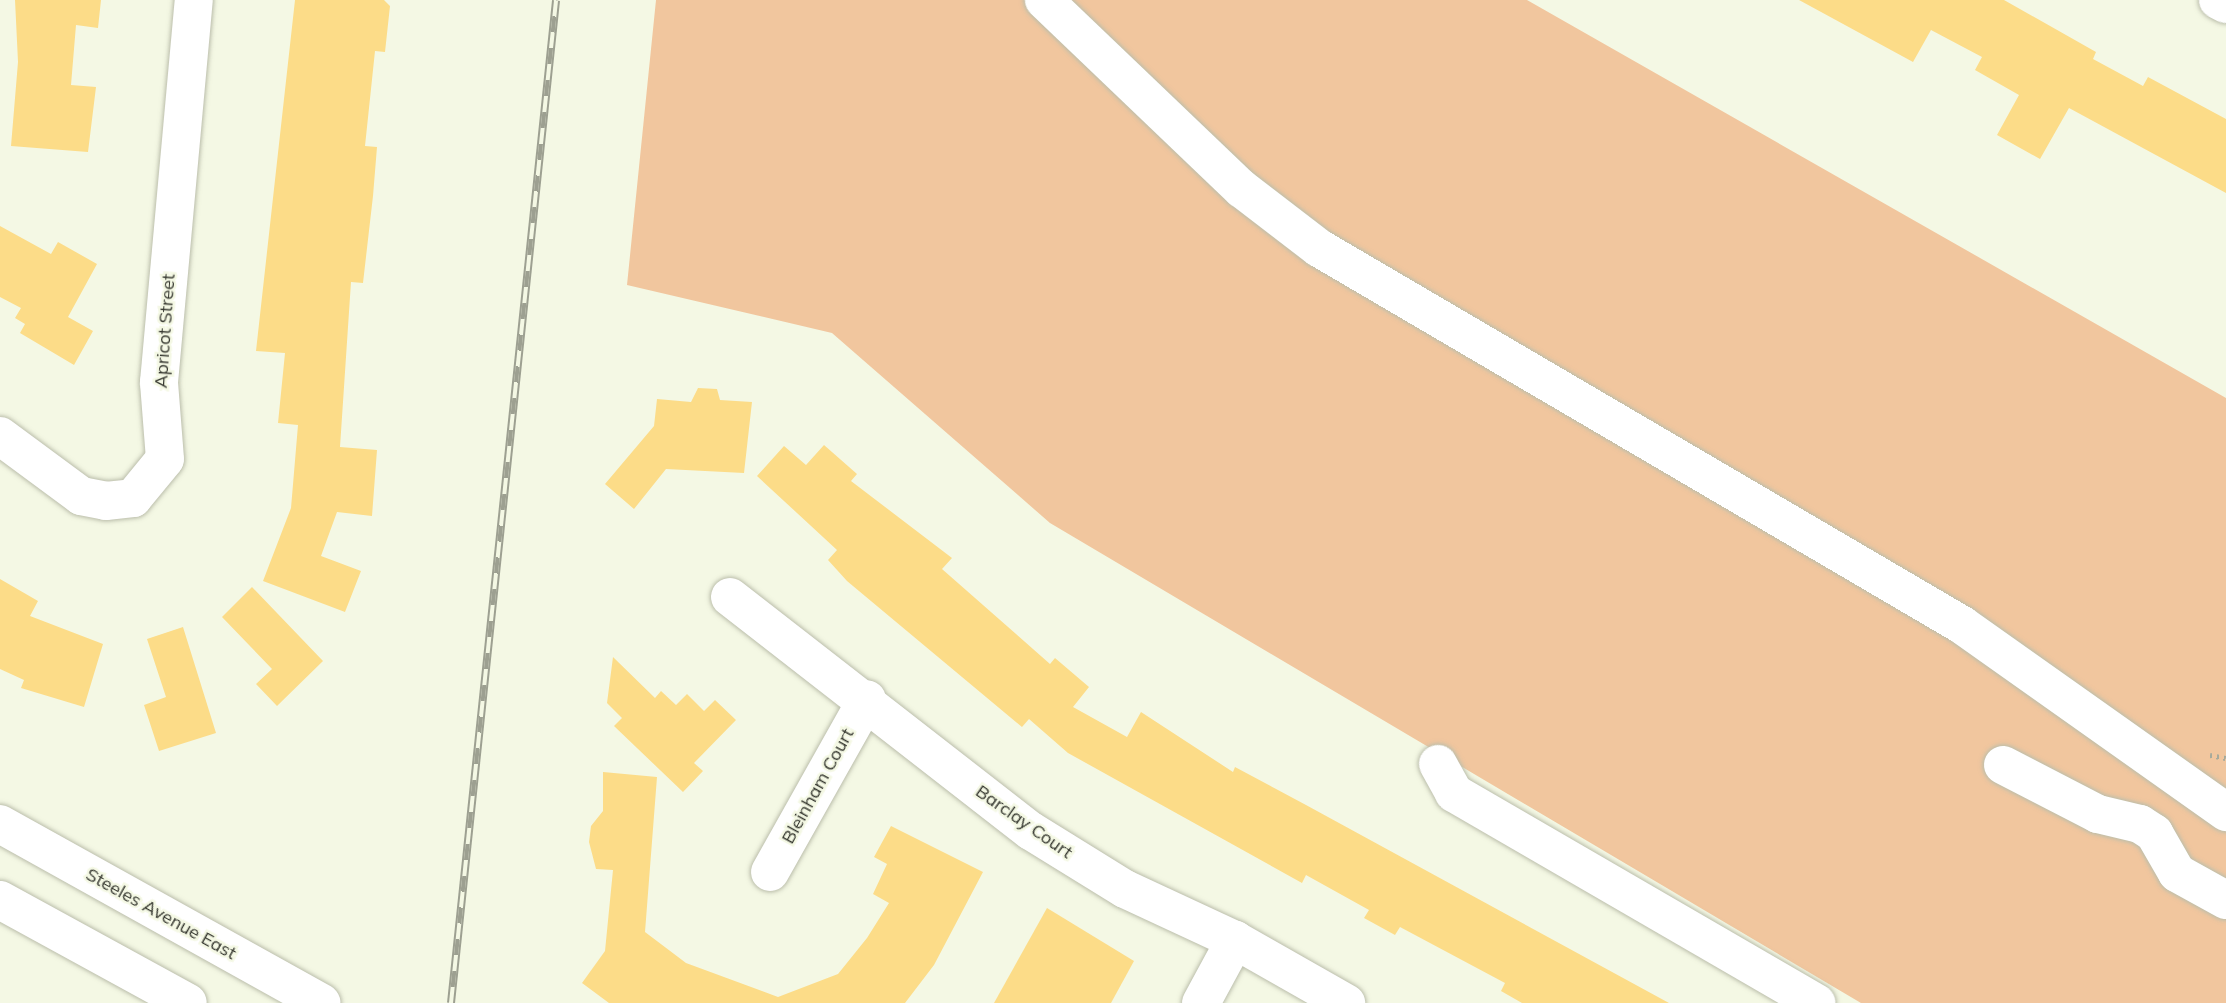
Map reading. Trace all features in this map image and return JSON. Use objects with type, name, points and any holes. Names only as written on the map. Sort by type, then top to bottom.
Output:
[{"type":"street","name":"Apricot Street","points":[[0,436],[81,496],[106,501],[133,498],[165,459],[159,382],[194,0]]},
{"type":"street","points":[[1044,0],[1241,189],[1319,248],[1962,625],[2226,812]]},
{"type":"street","points":[[2218,0],[2226,4]]},
{"type":"street","name":"Barclay Court","points":[[730,597],[867,699],[1031,831],[1125,889],[1235,940],[1346,1003]]},
{"type":"street","name":"Bleinham Court","points":[[770,872],[867,699]]},
{"type":"street","points":[[1438,764],[1454,793],[1816,1003]]},
{"type":"street","points":[[2003,765],[2098,814],[2140,824],[2154,833],[2177,873],[2226,900]]},
{"type":"street","name":"Steeles Avenue East","points":[[0,824],[321,1003]]},
{"type":"street","points":[[0,900],[188,1003]]},
{"type":"street","points":[[1201,1003],[1235,940]]},
{"type":"shaded area","points":[[656,0],[1527,0],[2226,398],[2226,1003],[1861,1003],[1050,523],[832,333],[627,285]]},
{"type":"building","points":[[15,0],[101,0],[98,28],[76,25],[71,85],[96,87],[88,152],[11,146],[18,62]]},
{"type":"building","points":[[295,0],[384,0],[390,6],[385,52],[375,51],[365,146],[377,147],[373,196],[363,283],[351,282],[340,447],[377,450],[372,516],[337,512],[321,556],[361,571],[345,612],[263,581],[291,508],[298,425],[278,423],[285,353],[256,351]]},
{"type":"building","points":[[1799,0],[2004,0],[2096,52],[2093,59],[2143,86],[2148,77],[2226,119],[2226,193],[2069,108],[2040,159],[1997,135],[2019,95],[1975,70],[1982,57],[1931,30],[1913,62]]},
{"type":"building","points":[[0,226],[51,254],[58,242],[97,264],[68,317],[93,331],[74,365],[20,333],[25,324],[15,318],[21,308],[0,297]]},
{"type":"building","points":[[698,388],[717,389],[720,400],[752,402],[744,473],[666,469],[634,509],[605,484],[654,426],[657,399],[691,402]]},
{"type":"building","points":[[824,445],[857,474],[851,481],[952,558],[942,569],[1050,664],[1055,658],[1089,687],[1073,707],[1127,737],[1141,712],[1233,772],[1235,767],[1669,1003],[1522,1003],[1501,991],[1505,983],[1400,927],[1395,935],[1364,918],[1369,910],[1306,875],[1302,883],[1068,753],[1029,719],[1022,727],[847,581],[828,560],[837,550],[757,476],[784,446],[806,465]]},
{"type":"building","points":[[0,579],[38,601],[30,616],[103,644],[84,707],[21,688],[24,680],[0,669]]},
{"type":"building","points":[[252,587],[323,661],[277,706],[256,684],[272,669],[222,617]]},
{"type":"building","points":[[183,627],[216,733],[159,751],[144,705],[166,697],[147,639]]},
{"type":"building","points":[[613,657],[655,698],[661,691],[676,705],[687,694],[704,711],[715,700],[736,720],[694,763],[703,771],[683,792],[614,726],[622,718],[607,703]]},
{"type":"building","points":[[603,772],[657,777],[645,932],[686,963],[778,997],[838,974],[867,938],[889,903],[873,894],[887,864],[874,857],[891,826],[983,872],[934,965],[905,1003],[609,1003],[582,983],[605,951],[613,870],[596,869],[589,842],[591,826],[603,811]]},
{"type":"building","points":[[1047,908],[1134,961],[1111,1003],[994,1003]]},
{"type":"railway","points":[[451,1003],[556,0]]}]
